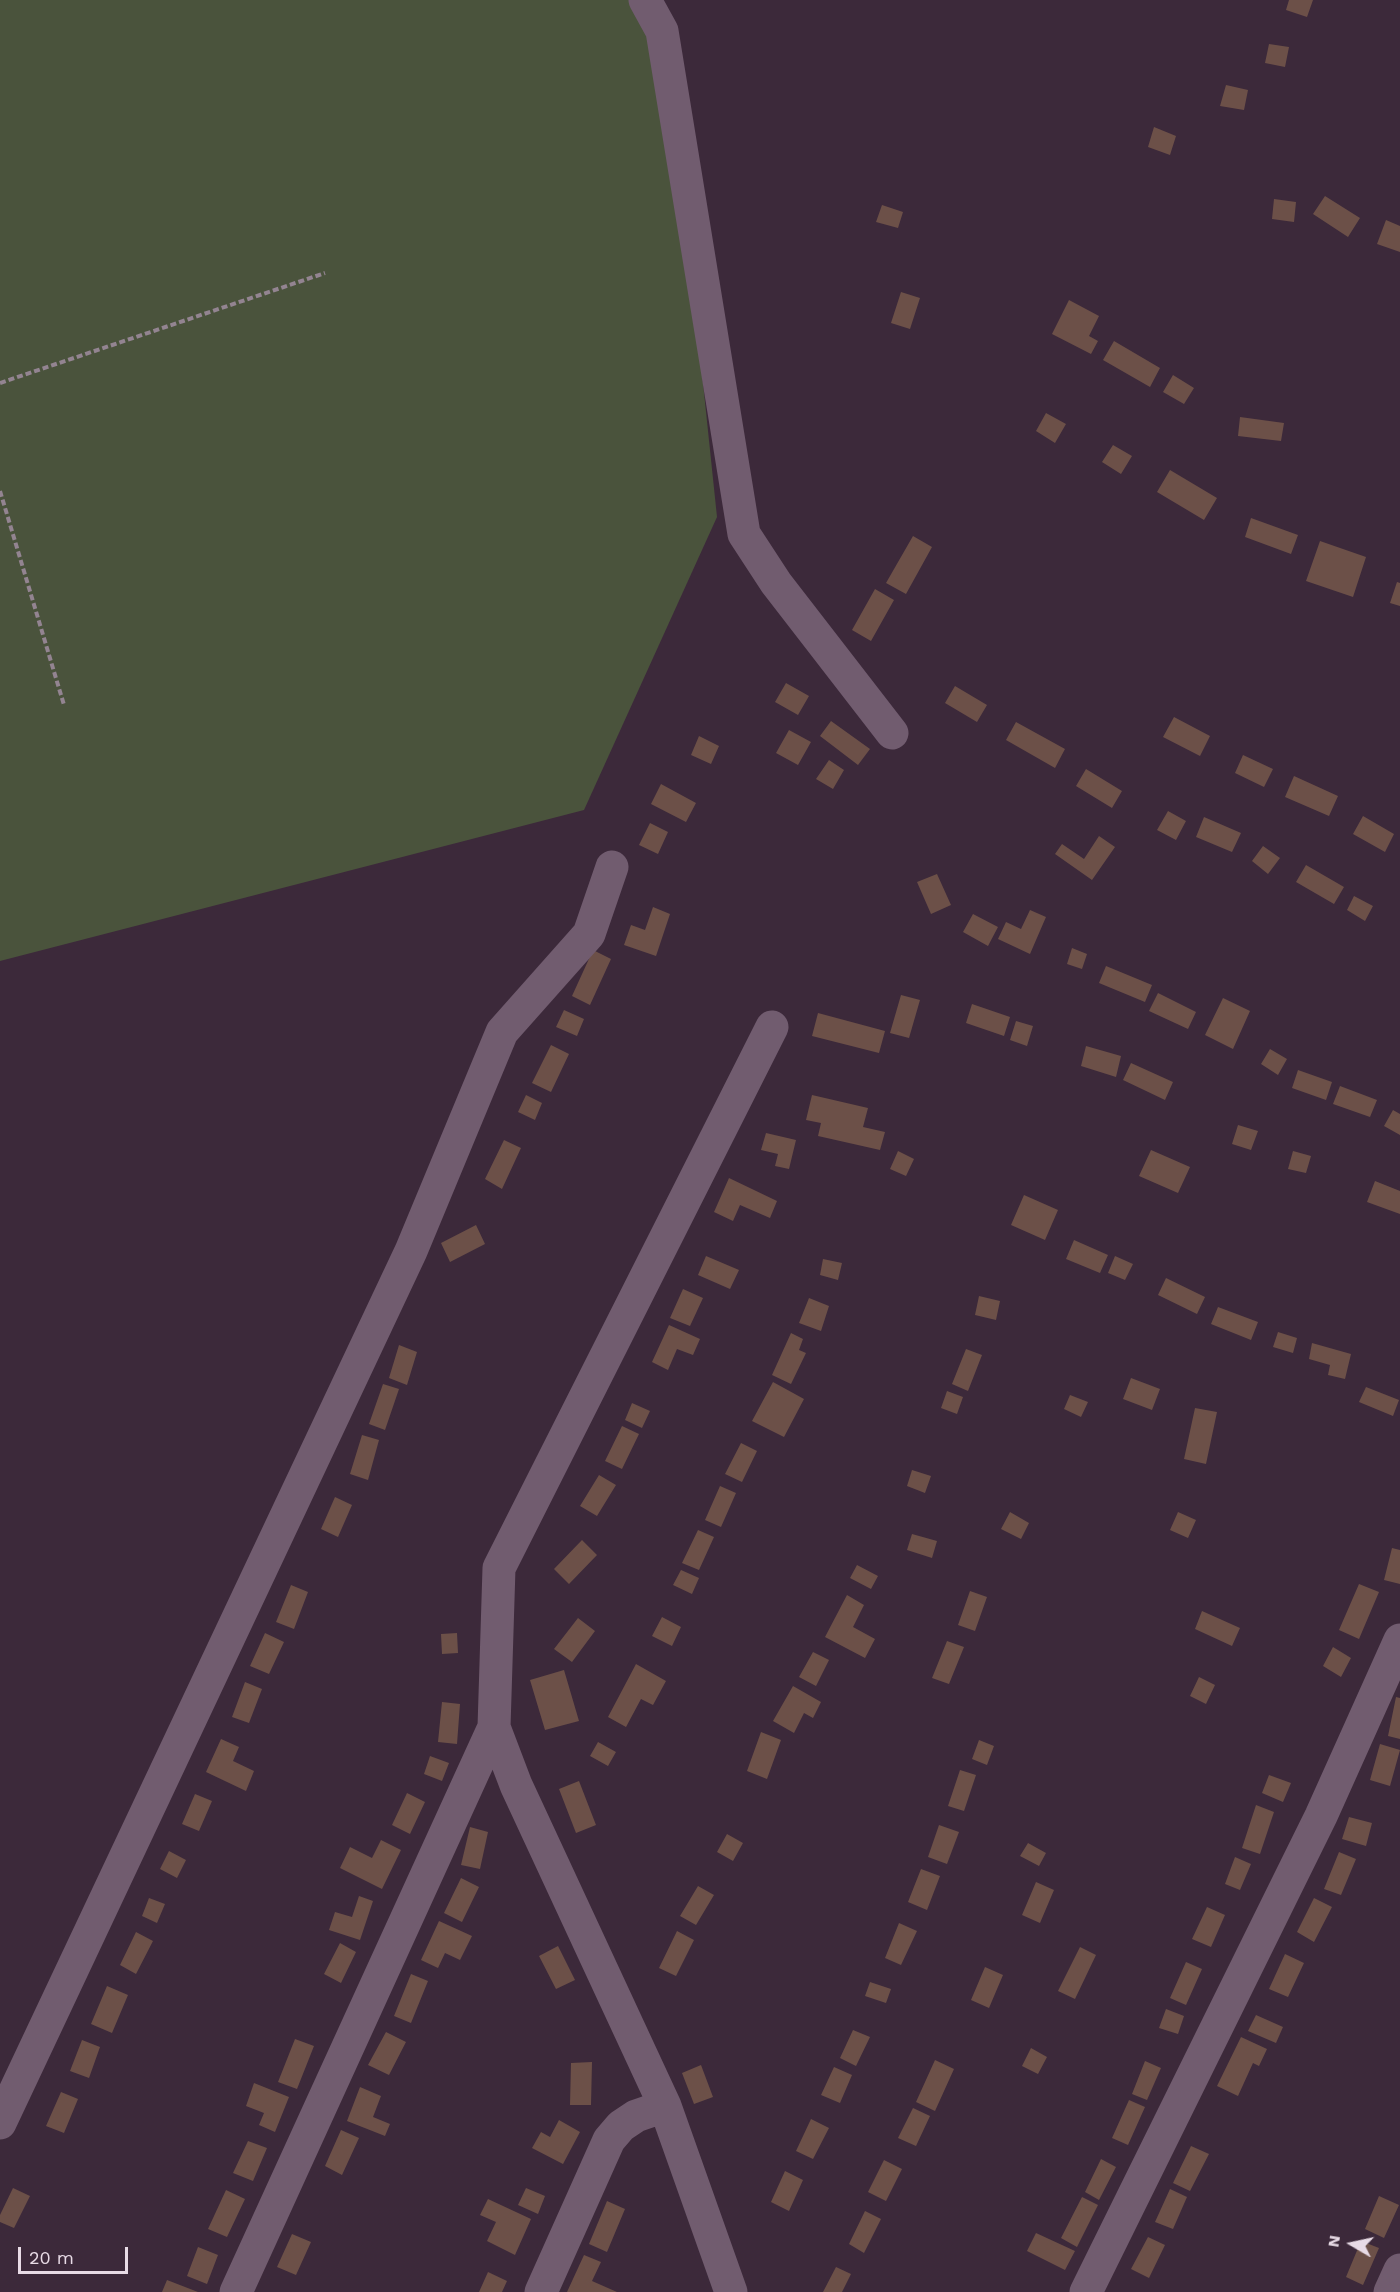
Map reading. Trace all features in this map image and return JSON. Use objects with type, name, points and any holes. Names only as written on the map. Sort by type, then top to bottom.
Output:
[{"type":"street","points":[[645,0],[662,31],[744,534],[776,583],[892,732]]},
{"type":"street","points":[[0,2123],[411,1251],[502,1032],[589,934],[612,867]]},
{"type":"street","points":[[732,2292],[665,2106],[516,1785],[494,1726],[499,1568],[772,1027]]},
{"type":"street","points":[[1086,2292],[1320,1816],[1400,1640]]},
{"type":"street","points":[[236,2292],[494,1726]]},
{"type":"street","points":[[541,2292],[609,2140],[621,2126],[636,2116],[665,2106]]},
{"type":"street","points":[[1390,2292],[1400,2270]]},
{"type":"path","points":[[0,383],[325,273]]},
{"type":"path","points":[[0,491],[63,705]]},
{"type":"green space","points":[[0,0],[663,0],[717,517],[584,810],[0,961]]},
{"type":"building","points":[[1289,0],[1313,0],[1307,17],[1286,10]]},
{"type":"building","points":[[1269,44],[1289,47],[1285,67],[1265,63]]},
{"type":"building","points":[[1226,85],[1248,90],[1244,110],[1220,106]]},
{"type":"building","points":[[1154,127],[1176,136],[1170,155],[1148,147]]},
{"type":"building","points":[[1325,196],[1360,218],[1348,237],[1313,214]]},
{"type":"building","points":[[1274,199],[1296,202],[1294,222],[1272,219]]},
{"type":"building","points":[[882,205],[903,212],[898,228],[876,222]]},
{"type":"building","points":[[1386,220],[1400,226],[1400,252],[1377,244]]},
{"type":"building","points":[[901,292],[920,298],[910,329],[891,323]]},
{"type":"building","points":[[1069,300],[1099,316],[1089,336],[1098,341],[1091,354],[1052,334]]},
{"type":"building","points":[[1114,341],[1160,368],[1150,387],[1103,360]]},
{"type":"building","points":[[1173,375],[1194,388],[1184,404],[1163,392]]},
{"type":"building","points":[[1046,413],[1066,424],[1055,443],[1036,431]]},
{"type":"building","points":[[1240,417],[1284,423],[1281,441],[1238,436]]},
{"type":"building","points":[[1113,445],[1132,456],[1121,474],[1102,462]]},
{"type":"building","points":[[1170,470],[1217,498],[1204,520],[1157,492]]},
{"type":"building","points":[[1251,518],[1298,535],[1291,554],[1245,537]]},
{"type":"building","points":[[913,536],[932,547],[906,594],[886,583]]},
{"type":"building","points":[[1320,541],[1366,557],[1353,597],[1306,581]]},
{"type":"building","points":[[1397,582],[1400,583],[1400,606],[1390,603]]},
{"type":"building","points":[[875,589],[894,600],[871,641],[852,630]]},
{"type":"building","points":[[786,683],[809,696],[798,715],[775,702]]},
{"type":"building","points":[[955,686],[987,705],[977,722],[945,703]]},
{"type":"building","points":[[1174,717],[1210,736],[1200,756],[1163,737]]},
{"type":"building","points":[[831,721],[870,749],[858,765],[820,736]]},
{"type":"building","points":[[1016,722],[1065,749],[1055,768],[1006,740]]},
{"type":"building","points":[[789,730],[811,742],[798,765],[776,753]]},
{"type":"building","points":[[699,736],[719,746],[711,764],[691,755]]},
{"type":"building","points":[[1243,755],[1273,769],[1264,787],[1235,773]]},
{"type":"building","points":[[829,760],[844,770],[833,789],[816,779]]},
{"type":"building","points":[[1086,769],[1122,791],[1112,808],[1076,786]]},
{"type":"building","points":[[1294,776],[1338,796],[1329,816],[1285,797]]},
{"type":"building","points":[[661,784],[696,803],[686,822],[651,804]]},
{"type":"building","points":[[1168,811],[1186,821],[1176,840],[1157,830]]},
{"type":"building","points":[[1363,816],[1394,834],[1385,852],[1353,834]]},
{"type":"building","points":[[1204,817],[1241,833],[1232,852],[1196,837]]},
{"type":"building","points":[[650,823],[668,832],[658,854],[639,845]]},
{"type":"building","points":[[1099,836],[1115,847],[1092,880],[1055,854],[1062,844],[1084,859]]},
{"type":"building","points":[[1263,846],[1280,858],[1268,874],[1252,861]]},
{"type":"building","points":[[1306,865],[1344,887],[1334,904],[1296,882]]},
{"type":"building","points":[[937,874],[951,905],[931,914],[917,882]]},
{"type":"building","points":[[1354,896],[1373,906],[1365,921],[1347,910]]},
{"type":"building","points":[[653,907],[670,914],[656,956],[624,945],[631,925],[645,930]]},
{"type":"building","points":[[1030,910],[1046,917],[1030,954],[998,939],[1006,922],[1021,929]]},
{"type":"building","points":[[973,914],[998,927],[988,946],[963,932]]},
{"type":"building","points":[[1072,948],[1087,954],[1082,969],[1067,964]]},
{"type":"building","points":[[593,950],[611,959],[590,1005],[572,996]]},
{"type":"building","points":[[1106,966],[1152,985],[1145,1002],[1099,983]]},
{"type":"building","points":[[1158,993],[1196,1012],[1188,1029],[1149,1011]]},
{"type":"building","points":[[901,995],[920,1000],[909,1038],[890,1033]]},
{"type":"building","points":[[1223,998],[1250,1011],[1233,1049],[1205,1035]]},
{"type":"building","points":[[972,1004],[1010,1017],[1004,1036],[966,1023]]},
{"type":"building","points":[[564,1010],[584,1019],[577,1036],[556,1027]]},
{"type":"building","points":[[818,1013],[885,1031],[879,1053],[812,1036]]},
{"type":"building","points":[[1016,1021],[1033,1026],[1027,1046],[1010,1040]]},
{"type":"building","points":[[551,1045],[569,1054],[551,1092],[532,1083]]},
{"type":"building","points":[[1086,1046],[1121,1056],[1116,1077],[1081,1066]]},
{"type":"building","points":[[1270,1049],[1287,1059],[1278,1075],[1261,1064]]},
{"type":"building","points":[[1131,1063],[1173,1082],[1165,1100],[1123,1080]]},
{"type":"building","points":[[1298,1070],[1332,1082],[1326,1100],[1292,1088]]},
{"type":"building","points":[[1340,1086],[1377,1100],[1370,1117],[1333,1104]]},
{"type":"building","points":[[526,1095],[542,1103],[535,1120],[518,1112]]},
{"type":"building","points":[[812,1095],[868,1108],[863,1127],[885,1132],[880,1150],[818,1136],[821,1123],[806,1120]]},
{"type":"building","points":[[1393,1110],[1400,1114],[1400,1135],[1384,1126]]},
{"type":"building","points":[[1238,1125],[1258,1131],[1251,1150],[1232,1144]]},
{"type":"building","points":[[766,1133],[796,1140],[789,1169],[775,1166],[778,1154],[761,1150]]},
{"type":"building","points":[[504,1140],[521,1148],[502,1189],[485,1179]]},
{"type":"building","points":[[1151,1150],[1190,1167],[1178,1193],[1139,1176]]},
{"type":"building","points":[[898,1151],[914,1159],[906,1176],[890,1169]]},
{"type":"building","points":[[1293,1151],[1311,1156],[1306,1173],[1288,1169]]},
{"type":"building","points":[[729,1178],[777,1201],[770,1218],[740,1205],[733,1221],[714,1212]]},
{"type":"building","points":[[1375,1181],[1400,1191],[1400,1214],[1367,1202]]},
{"type":"building","points":[[1024,1195],[1058,1210],[1045,1240],[1011,1225]]},
{"type":"building","points":[[476,1225],[485,1244],[450,1262],[441,1243]]},
{"type":"building","points":[[1074,1240],[1108,1255],[1100,1273],[1066,1259]]},
{"type":"building","points":[[706,1256],[739,1270],[730,1289],[698,1275]]},
{"type":"building","points":[[1115,1256],[1133,1264],[1125,1280],[1108,1273]]},
{"type":"building","points":[[823,1259],[842,1263],[838,1280],[820,1275]]},
{"type":"building","points":[[1166,1278],[1205,1297],[1197,1314],[1158,1295]]},
{"type":"building","points":[[683,1289],[703,1298],[690,1326],[670,1318]]},
{"type":"building","points":[[979,1296],[1000,1301],[996,1320],[975,1315]]},
{"type":"building","points":[[809,1298],[829,1306],[821,1331],[799,1323]]},
{"type":"building","points":[[1218,1307],[1258,1322],[1251,1340],[1211,1324]]},
{"type":"building","points":[[669,1325],[700,1339],[693,1355],[677,1349],[668,1370],[652,1362]]},
{"type":"building","points":[[1278,1332],[1297,1338],[1293,1353],[1273,1347]]},
{"type":"building","points":[[791,1333],[803,1339],[799,1350],[806,1353],[791,1384],[772,1375]]},
{"type":"building","points":[[1312,1343],[1351,1354],[1345,1379],[1328,1375],[1330,1365],[1309,1359]]},
{"type":"building","points":[[399,1345],[417,1352],[407,1385],[389,1378]]},
{"type":"building","points":[[966,1349],[982,1355],[968,1391],[952,1384]]},
{"type":"building","points":[[1131,1378],[1160,1389],[1152,1410],[1123,1399]]},
{"type":"building","points":[[773,1382],[804,1399],[784,1437],[752,1421]]},
{"type":"building","points":[[383,1384],[399,1389],[385,1430],[369,1424]]},
{"type":"building","points":[[1366,1387],[1399,1400],[1393,1416],[1359,1402]]},
{"type":"building","points":[[947,1391],[963,1397],[957,1414],[941,1408]]},
{"type":"building","points":[[1070,1395],[1088,1402],[1081,1417],[1064,1409]]},
{"type":"building","points":[[632,1403],[650,1411],[642,1428],[625,1420]]},
{"type":"building","points":[[1195,1408],[1217,1412],[1206,1464],[1184,1459]]},
{"type":"building","points":[[622,1426],[639,1434],[622,1469],[605,1461]]},
{"type":"building","points":[[362,1435],[379,1440],[368,1480],[350,1474]]},
{"type":"building","points":[[741,1443],[757,1451],[742,1482],[725,1474]]},
{"type":"building","points":[[912,1470],[931,1476],[925,1493],[907,1486]]},
{"type":"building","points":[[599,1475],[616,1485],[597,1516],[580,1506]]},
{"type":"building","points":[[720,1486],[736,1493],[721,1527],[705,1520]]},
{"type":"building","points":[[335,1497],[352,1505],[338,1537],[321,1529]]},
{"type":"building","points":[[1010,1512],[1029,1523],[1021,1539],[1001,1529]]},
{"type":"building","points":[[1178,1512],[1196,1520],[1188,1538],[1170,1530]]},
{"type":"building","points":[[698,1530],[714,1537],[699,1570],[682,1563]]},
{"type":"building","points":[[912,1534],[937,1541],[932,1558],[907,1550]]},
{"type":"building","points":[[582,1540],[597,1555],[569,1584],[554,1569]]},
{"type":"building","points":[[1392,1548],[1400,1550],[1400,1584],[1384,1580]]},
{"type":"building","points":[[857,1565],[878,1576],[871,1589],[850,1578]]},
{"type":"building","points":[[681,1570],[699,1578],[692,1594],[673,1585]]},
{"type":"building","points":[[1359,1584],[1379,1592],[1359,1639],[1339,1630]]},
{"type":"building","points":[[291,1585],[308,1592],[294,1629],[276,1622]]},
{"type":"building","points":[[970,1591],[987,1597],[975,1631],[958,1625]]},
{"type":"building","points":[[847,1595],[864,1605],[853,1627],[875,1639],[865,1658],[825,1637]]},
{"type":"building","points":[[1202,1611],[1240,1628],[1232,1646],[1195,1629]]},
{"type":"building","points":[[662,1617],[681,1627],[672,1646],[652,1636]]},
{"type":"building","points":[[578,1618],[595,1631],[572,1662],[554,1649]]},
{"type":"building","points":[[265,1633],[284,1642],[269,1674],[250,1666]]},
{"type":"building","points":[[457,1633],[458,1653],[442,1654],[441,1634]]},
{"type":"building","points":[[947,1641],[964,1647],[949,1684],[932,1678]]},
{"type":"building","points":[[1333,1647],[1351,1658],[1341,1677],[1323,1666]]},
{"type":"building","points":[[813,1652],[829,1660],[816,1686],[799,1677]]},
{"type":"building","points":[[636,1664],[666,1681],[653,1705],[641,1699],[626,1727],[608,1717]]},
{"type":"building","points":[[564,1670],[579,1721],[545,1730],[530,1680]]},
{"type":"building","points":[[1199,1677],[1215,1685],[1206,1704],[1190,1696]]},
{"type":"building","points":[[245,1682],[262,1689],[249,1723],[232,1717]]},
{"type":"building","points":[[793,1686],[821,1702],[813,1718],[804,1713],[794,1733],[773,1721]]},
{"type":"building","points":[[1396,1697],[1400,1698],[1400,1739],[1388,1736]]},
{"type":"building","points":[[442,1702],[460,1704],[457,1744],[438,1742]]},
{"type":"building","points":[[761,1732],[781,1740],[767,1779],[747,1771]]},
{"type":"building","points":[[221,1739],[239,1747],[233,1761],[254,1771],[246,1791],[206,1772]]},
{"type":"building","points":[[979,1740],[994,1746],[987,1765],[972,1759]]},
{"type":"building","points":[[598,1742],[616,1752],[608,1766],[590,1756]]},
{"type":"building","points":[[1380,1744],[1400,1750],[1390,1786],[1370,1780]]},
{"type":"building","points":[[430,1756],[449,1763],[442,1781],[424,1774]]},
{"type":"building","points":[[960,1770],[976,1775],[964,1811],[948,1806]]},
{"type":"building","points":[[1269,1775],[1291,1783],[1283,1802],[1262,1793]]},
{"type":"building","points":[[579,1781],[596,1825],[576,1833],[559,1789]]},
{"type":"building","points":[[407,1793],[425,1802],[410,1834],[392,1825]]},
{"type":"building","points":[[195,1794],[212,1801],[199,1831],[182,1824]]},
{"type":"building","points":[[1256,1805],[1274,1812],[1260,1854],[1242,1848]]},
{"type":"building","points":[[1349,1817],[1372,1823],[1366,1846],[1342,1839]]},
{"type":"building","points":[[939,1825],[959,1832],[947,1864],[928,1857]]},
{"type":"building","points":[[470,1827],[488,1832],[480,1869],[461,1865]]},
{"type":"building","points":[[727,1834],[743,1843],[733,1861],[717,1852]]},
{"type":"building","points":[[381,1840],[401,1850],[382,1889],[340,1868],[350,1847],[372,1858]]},
{"type":"building","points":[[1028,1843],[1046,1853],[1039,1866],[1020,1856]]},
{"type":"building","points":[[169,1851],[186,1860],[177,1878],[160,1869]]},
{"type":"building","points":[[1339,1852],[1356,1859],[1341,1895],[1324,1889]]},
{"type":"building","points":[[1235,1857],[1251,1864],[1240,1890],[1225,1884]]},
{"type":"building","points":[[921,1869],[940,1876],[927,1910],[908,1902]]},
{"type":"building","points":[[461,1878],[479,1887],[462,1922],[444,1913]]},
{"type":"building","points":[[1036,1882],[1054,1890],[1040,1923],[1022,1915]]},
{"type":"building","points":[[698,1886],[714,1895],[696,1925],[680,1916]]},
{"type":"building","points":[[359,1896],[373,1901],[360,1940],[329,1930],[335,1912],[352,1917]]},
{"type":"building","points":[[149,1898],[165,1904],[157,1923],[142,1916]]},
{"type":"building","points":[[1314,1898],[1332,1907],[1314,1942],[1297,1932]]},
{"type":"building","points":[[1207,1907],[1225,1915],[1211,1947],[1192,1939]]},
{"type":"building","points":[[439,1921],[472,1936],[460,1960],[445,1953],[438,1968],[421,1960]]},
{"type":"building","points":[[899,1923],[917,1931],[901,1965],[885,1958]]},
{"type":"building","points":[[677,1931],[694,1940],[676,1976],[659,1968]]},
{"type":"building","points":[[136,1932],[153,1941],[136,1974],[120,1965]]},
{"type":"building","points":[[340,1943],[356,1952],[341,1983],[324,1974]]},
{"type":"building","points":[[558,1946],[575,1980],[556,1989],[539,1956]]},
{"type":"building","points":[[1080,1947],[1096,1955],[1075,1999],[1058,1991]]},
{"type":"building","points":[[1285,1954],[1304,1963],[1288,1997],[1269,1989]]},
{"type":"building","points":[[1186,1962],[1202,1969],[1186,2005],[1170,1998]]},
{"type":"building","points":[[985,1967],[1003,1975],[989,2008],[971,2000]]},
{"type":"building","points":[[411,1974],[428,1981],[411,2023],[394,2016]]},
{"type":"building","points":[[870,1982],[891,1989],[886,2003],[865,1996]]},
{"type":"building","points":[[107,1986],[128,1995],[112,2033],[91,2024]]},
{"type":"building","points":[[1166,2009],[1184,2016],[1178,2034],[1159,2028]]},
{"type":"building","points":[[1256,2015],[1283,2027],[1276,2043],[1248,2031]]},
{"type":"building","points":[[853,2030],[870,2037],[856,2066],[840,2058]]},
{"type":"building","points":[[386,2032],[406,2042],[389,2075],[368,2065]]},
{"type":"building","points":[[1241,2037],[1267,2049],[1259,2066],[1253,2063],[1238,2096],[1217,2086]]},
{"type":"building","points":[[295,2039],[314,2046],[297,2089],[278,2082]]},
{"type":"building","points":[[82,2040],[100,2047],[89,2078],[70,2071]]},
{"type":"building","points":[[1031,2048],[1047,2057],[1038,2074],[1022,2066]]},
{"type":"building","points":[[935,2060],[954,2069],[935,2111],[916,2102]]},
{"type":"building","points":[[1145,2061],[1161,2068],[1147,2100],[1132,2094]]},
{"type":"building","points":[[592,2062],[591,2105],[570,2105],[571,2063]]},
{"type":"building","points":[[701,2065],[713,2097],[694,2104],[682,2073]]},
{"type":"building","points":[[834,2067],[852,2075],[840,2103],[821,2095]]},
{"type":"building","points":[[254,2083],[289,2097],[275,2132],[259,2125],[264,2113],[246,2106]]},
{"type":"building","points":[[360,2087],[381,2096],[373,2117],[390,2124],[385,2136],[347,2121]]},
{"type":"building","points":[[61,2092],[78,2099],[64,2133],[46,2126]]},
{"type":"building","points":[[1129,2100],[1145,2107],[1128,2145],[1112,2138]]},
{"type":"building","points":[[913,2108],[930,2116],[916,2146],[898,2138]]},
{"type":"building","points":[[811,2119],[829,2128],[813,2159],[796,2151]]},
{"type":"building","points":[[559,2120],[580,2132],[563,2164],[532,2148],[541,2132],[550,2137]]},
{"type":"building","points":[[341,2130],[359,2138],[342,2175],[325,2166]]},
{"type":"building","points":[[248,2141],[267,2148],[253,2181],[233,2173]]},
{"type":"building","points":[[1191,2146],[1209,2154],[1190,2191],[1173,2183]]},
{"type":"building","points":[[1101,2159],[1116,2167],[1099,2200],[1085,2192]]},
{"type":"building","points":[[884,2160],[902,2169],[886,2201],[868,2192]]},
{"type":"building","points":[[785,2171],[803,2180],[789,2211],[771,2202]]},
{"type":"building","points":[[13,2188],[30,2196],[14,2228],[0,2222],[0,2215]]},
{"type":"building","points":[[526,2188],[545,2196],[538,2214],[518,2205]]},
{"type":"building","points":[[1170,2189],[1187,2197],[1173,2229],[1155,2222]]},
{"type":"building","points":[[226,2190],[245,2199],[227,2237],[208,2229]]},
{"type":"building","points":[[1379,2196],[1399,2205],[1384,2238],[1365,2229]]},
{"type":"building","points":[[1082,2197],[1098,2205],[1077,2247],[1061,2238]]},
{"type":"building","points":[[488,2199],[531,2219],[515,2255],[487,2241],[496,2222],[480,2215]]},
{"type":"building","points":[[607,2201],[625,2209],[607,2252],[589,2244]]},
{"type":"building","points":[[865,2211],[881,2219],[864,2253],[849,2244]]},
{"type":"building","points":[[1036,2233],[1075,2251],[1065,2270],[1027,2251]]},
{"type":"building","points":[[292,2234],[311,2242],[296,2275],[277,2267]]},
{"type":"building","points":[[1148,2237],[1165,2245],[1149,2278],[1131,2269]]},
{"type":"building","points":[[1361,2241],[1379,2248],[1363,2285],[1346,2277]]},
{"type":"building","points":[[198,2247],[218,2255],[207,2284],[187,2276]]},
{"type":"building","points":[[584,2255],[601,2262],[592,2281],[617,2292],[567,2292]]},
{"type":"building","points":[[836,2267],[851,2274],[842,2292],[823,2292]]},
{"type":"building","points":[[488,2272],[507,2281],[502,2292],[479,2292]]},
{"type":"building","points":[[167,2280],[198,2292],[162,2292]]}]
